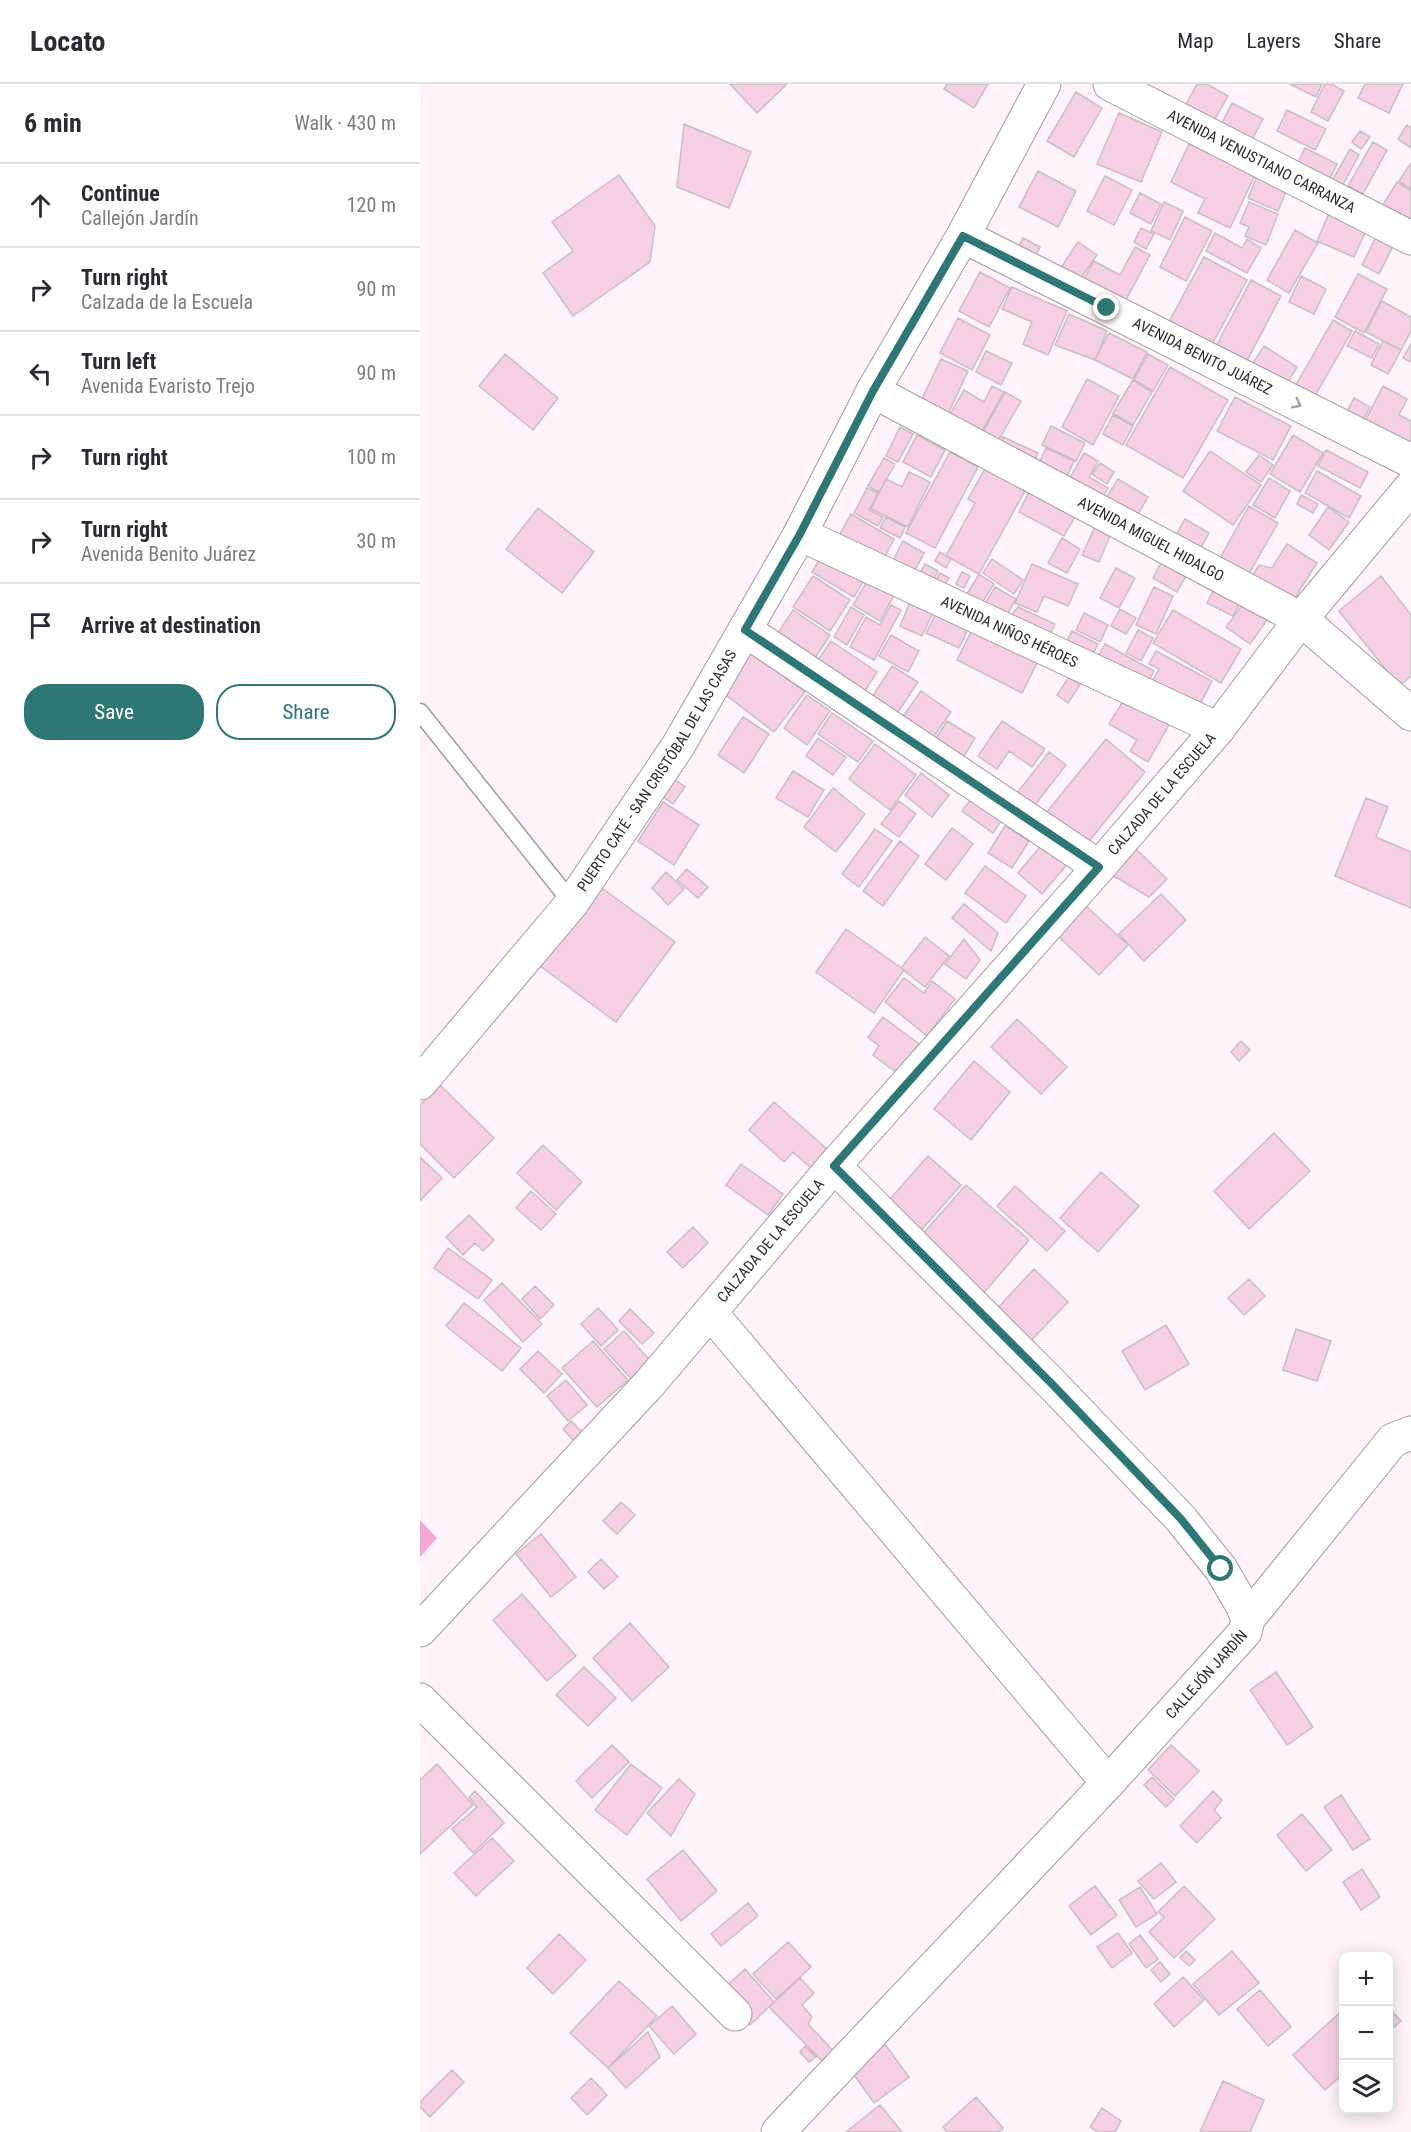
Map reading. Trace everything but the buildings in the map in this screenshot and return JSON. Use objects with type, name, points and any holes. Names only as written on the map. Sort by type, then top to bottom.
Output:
[{"type":"street","name":"PUERTO CATÉ - SAN CRISTÓBAL DE LAS CASAS","points":[[420,1083],[572,903],[678,746],[800,534],[873,391],[963,236],[1044,84]]},
{"type":"street","name":"AVENIDA VENUSTIANO CARRANZA","points":[[1110,84],[1411,238]]},
{"type":"street","name":"AVENIDA BENITO JUÁREZ","points":[[963,236],[1411,461]]},
{"type":"street","name":"AVENIDA MIGUEL HIDALGO","points":[[873,391],[1301,619],[1411,714]]},
{"type":"street","name":"CALZADA DE LA ESCUELA","points":[[420,1630],[650,1383],[834,1166],[1099,867],[1218,729],[1301,619],[1411,487]]},
{"type":"street","name":"AVENIDA NIÑOS HÉROES","points":[[800,534],[1218,729]]},
{"type":"street","points":[[745,630],[1099,867]]},
{"type":"street","name":"CALLEJÓN JARDÍN","points":[[778,2132],[1108,1783],[1245,1632],[1248,1619],[1221,1569],[1181,1519],[1053,1385],[834,1166]]},
{"type":"street","points":[[710,1312],[1108,1783]]},
{"type":"street","points":[[1248,1619],[1393,1440],[1411,1433]]},
{"type":"street","points":[[420,1700],[735,2014]]},
{"type":"lane","points":[[420,712],[572,903]]},
{"type":"shaded area","points":[[420,1520],[437,1538],[420,1557]]},
{"type":"route","points":[[1107,308],[963,236],[873,391],[800,534],[745,630],[1099,867],[834,1166],[1053,1385],[1181,1519],[1221,1569]]}]
